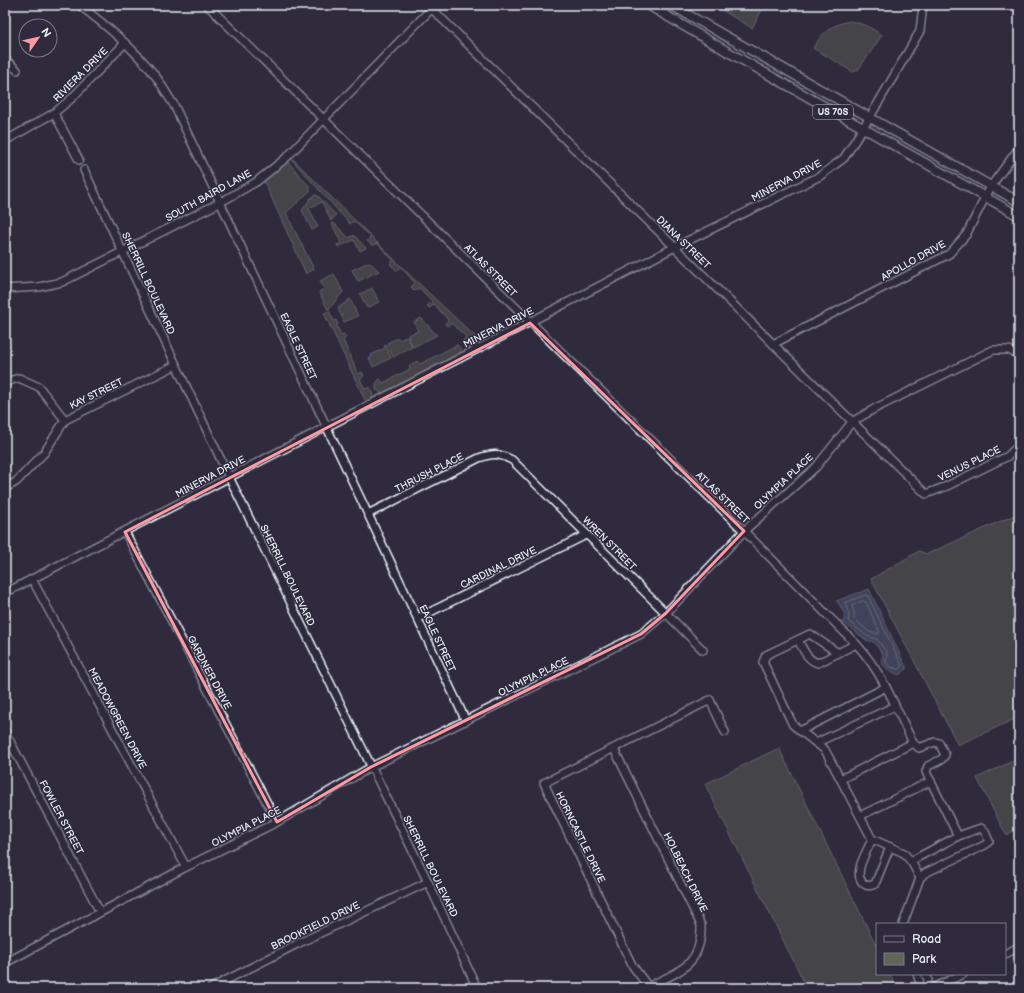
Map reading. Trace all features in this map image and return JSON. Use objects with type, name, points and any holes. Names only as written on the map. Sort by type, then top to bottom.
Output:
[{"type":"main road","name":"US 70S","points":[[648,5],[863,129],[1019,216]]},
{"type":"main road","name":"US 70S","points":[[671,5],[1019,202]]},
{"type":"street","name":"EAGLE STREET","points":[[79,5],[125,43],[154,74],[174,105],[466,721]]},
{"type":"street","name":"ATLAS STREET","points":[[207,5],[744,531],[856,644],[867,656],[878,673],[913,743]]},
{"type":"street","name":"MINERVA DRIVE","points":[[5,593],[675,247],[820,176],[844,158],[863,129],[920,31],[923,5]]},
{"type":"street","name":"SOUTH BAIRD LANE","points":[[5,289],[39,287],[62,282],[221,202],[256,182],[286,158],[324,120],[432,6]]},
{"type":"street","name":"DIANA STREET","points":[[432,6],[926,494]]},
{"type":"street","name":"RIVIERA DRIVE","points":[[5,141],[54,113],[71,99],[125,43]]},
{"type":"street","points":[[5,58],[17,70]]},
{"type":"street","points":[[54,113],[79,160]]},
{"type":"street","name":"APOLLO DRIVE","points":[[773,344],[950,254],[966,235],[991,186],[1019,148]]},
{"type":"street","name":"SHERRILL BOULEVARD","points":[[84,170],[229,477],[428,882],[477,988]]},
{"type":"street","name":"OLYMPIA PLACE","points":[[5,963],[186,867],[277,822],[371,767],[640,634],[666,613],[744,531],[816,467],[852,422],[874,409],[993,350],[1009,350],[1019,355]]},
{"type":"street","name":"KAY STREET","points":[[5,488],[16,482],[44,453],[65,420],[176,365]]},
{"type":"street","points":[[5,382],[19,378],[39,387],[65,420]]},
{"type":"street","name":"VENUS PLACE","points":[[926,494],[947,486],[1008,456],[1019,445]]},
{"type":"street","name":"THRUSH PLACE","points":[[368,514],[479,458],[489,454],[500,454]]},
{"type":"street","name":"WREN STREET","points":[[500,454],[512,460],[703,650]]},
{"type":"street","name":"GARDNER DRIVE","points":[[125,532],[277,822]]},
{"type":"street","name":"CARDINAL DRIVE","points":[[418,618],[586,535]]},
{"type":"street","name":"MEADOWGREEN DRIVE","points":[[32,579],[186,867]]},
{"type":"street","points":[[838,653],[810,634],[766,655],[763,662],[793,726],[825,750],[872,839],[904,853],[911,861],[920,878]]},
{"type":"street","points":[[798,640],[808,657],[812,661],[818,663],[856,644]]},
{"type":"street","points":[[800,731],[886,687]]},
{"type":"street","name":"HORNCASTLE DRIVE","points":[[648,987],[632,965],[544,783],[710,700],[725,732]]},
{"type":"street","points":[[816,743],[895,706]]},
{"type":"street","name":"FOWLER STREET","points":[[5,732],[100,912]]},
{"type":"street","points":[[841,779],[913,743],[919,748],[935,742],[939,743],[945,755],[942,759],[928,766],[926,772],[958,836]]},
{"type":"street","name":"HOLBEACH DRIVE","points":[[614,749],[701,925],[700,947],[688,965],[648,987]]},
{"type":"street","points":[[860,816],[931,781]]},
{"type":"street","points":[[903,923],[920,878],[925,873],[984,845],[989,841],[985,832],[981,828],[958,836],[911,861]]},
{"type":"street","points":[[872,839],[859,870],[859,878],[867,886],[872,886],[875,884],[890,847]]},
{"type":"street","name":"BROOKFIELD DRIVE","points":[[211,988],[297,944],[428,882]]},
{"type":"street","points":[[1006,954],[1019,947]]},
{"type":"street","points":[[917,975],[920,983],[926,988],[928,979],[926,975]]},
{"type":"street","points":[[933,988],[960,975]]},
{"type":"highlighted area","points":[[530,323],[744,531],[666,613],[641,634],[371,767],[277,822],[125,532]]},
{"type":"green space","points":[[713,5],[765,5],[752,28]]},
{"type":"green space","points":[[850,21],[867,26],[882,35],[858,70],[853,72],[813,48],[824,33],[832,27]]},
{"type":"green space","points":[[291,157],[413,278],[482,343],[469,347],[462,342],[466,337],[451,323],[447,326],[445,324],[448,320],[434,304],[430,308],[427,306],[432,301],[419,288],[415,291],[411,287],[415,283],[401,267],[397,271],[390,264],[393,260],[377,243],[373,246],[367,241],[371,237],[354,221],[350,224],[292,160]]},
{"type":"green space","points":[[286,161],[309,186],[310,191],[286,213],[314,269],[306,274],[263,179]]},
{"type":"green space","points":[[315,195],[318,196],[336,215],[331,221],[322,202],[309,208],[318,227],[312,230],[302,210]]},
{"type":"green space","points":[[334,223],[349,238],[354,235],[366,248],[360,251],[354,240],[338,247],[337,245],[341,243],[332,224]]},
{"type":"green space","points":[[369,262],[379,271],[358,281],[352,270]]},
{"type":"green space","points":[[334,274],[343,292],[328,310],[319,292],[324,289],[320,281]]},
{"type":"green space","points":[[372,288],[379,302],[367,308],[360,294]]},
{"type":"green space","points":[[350,299],[358,316],[344,322],[338,308]]},
{"type":"green space","points":[[329,311],[334,321],[336,320],[338,324],[336,325],[341,335],[344,334],[346,338],[343,340],[358,374],[362,372],[364,376],[360,379],[365,389],[370,387],[373,395],[371,400],[366,402],[324,313]]},
{"type":"green space","points":[[421,318],[437,335],[413,347],[408,335],[418,331],[414,322]]},
{"type":"green space","points":[[407,336],[412,347],[393,357],[387,343],[398,338],[400,340]]},
{"type":"green space","points":[[386,345],[391,358],[373,367],[369,358],[372,357],[371,355],[385,348],[384,346]]},
{"type":"green space","points":[[457,345],[461,349],[461,354],[383,394],[376,390],[376,383],[380,379],[383,383],[410,369],[409,366],[417,361],[420,364]]},
{"type":"green space","points":[[1019,513],[1019,717],[958,745],[871,579],[919,551],[927,554]]},
{"type":"green space","points":[[779,748],[876,945],[876,975],[890,975],[897,988],[807,988],[705,784]]},
{"type":"green space","points":[[1019,758],[1019,828],[1006,835],[977,778]]},
{"type":"water","points":[[869,589],[907,669],[899,675],[889,670],[881,662],[883,655],[874,642],[866,640],[843,622],[845,615],[836,601]]}]
